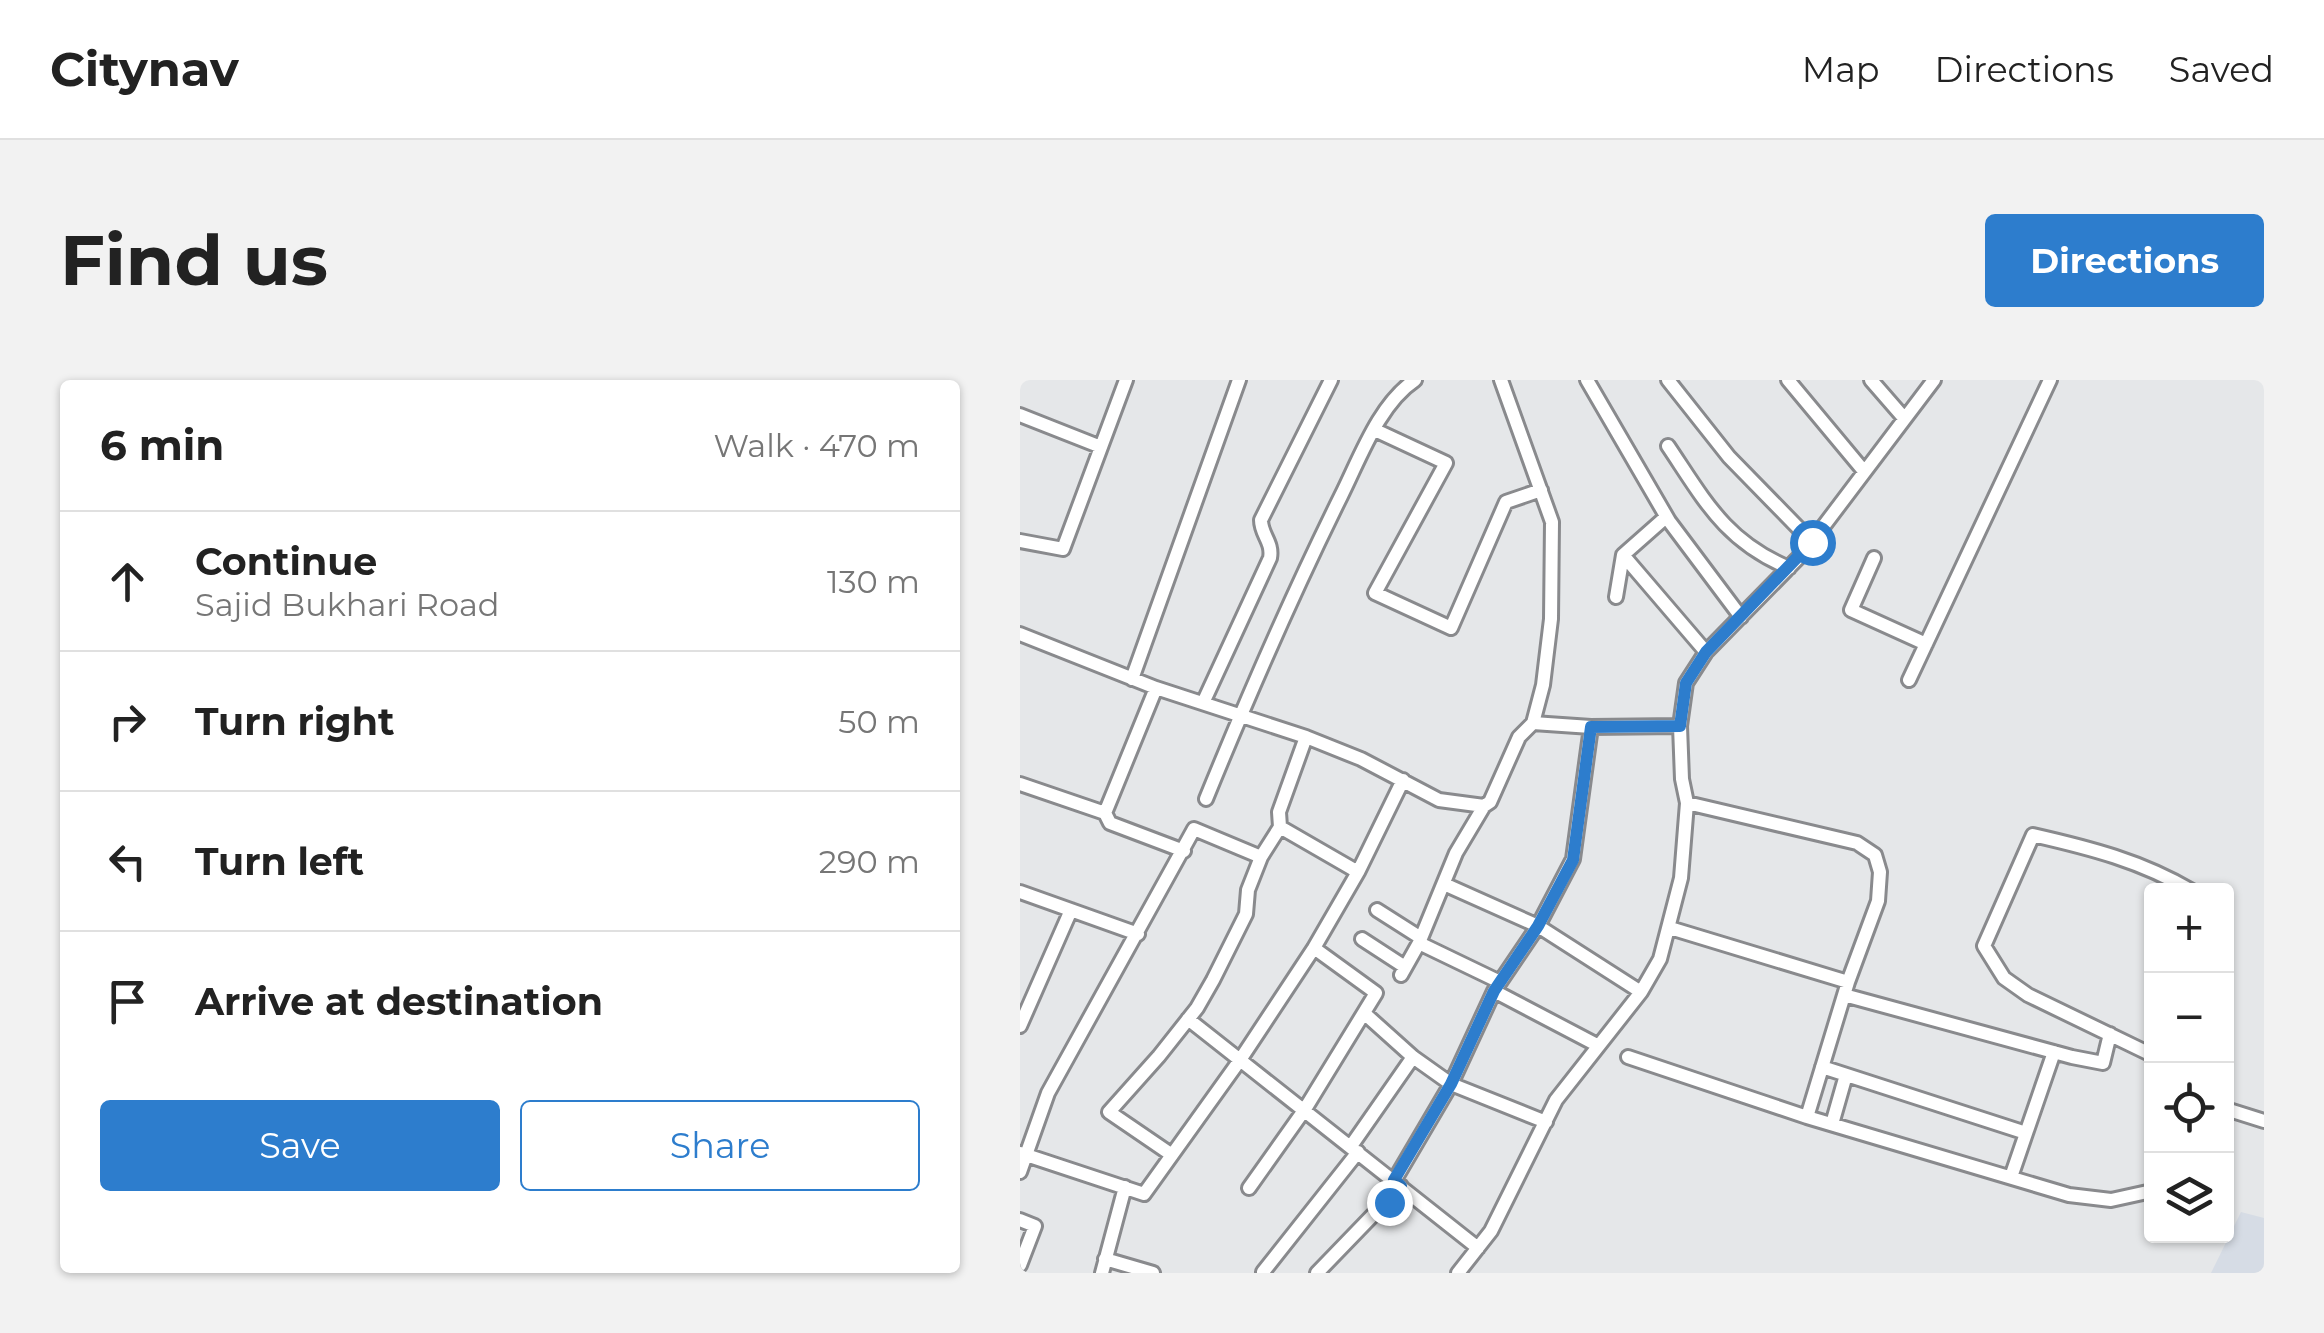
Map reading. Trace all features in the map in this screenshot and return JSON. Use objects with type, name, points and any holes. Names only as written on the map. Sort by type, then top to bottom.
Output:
[{"type":"street","points":[[1020,541],[1064,550],[1126,380]]},
{"type":"street","points":[[1132,679],[1240,380]]},
{"type":"street","points":[[1203,703],[1270,558],[1272,546],[1261,520],[1331,380]]},
{"type":"street","points":[[1206,799],[1287,604],[1375,430],[1400,390],[1415,380]]},
{"type":"street","points":[[1362,938],[1403,971],[1420,941],[1456,853],[1490,802],[1518,737],[1533,723],[1543,686],[1551,619],[1552,522],[1501,380]]},
{"type":"street","points":[[1587,380],[1666,517],[1741,618]]},
{"type":"street","points":[[1668,380],[1729,457],[1812,542]]},
{"type":"street","points":[[1788,380],[1863,470]]},
{"type":"street","points":[[1870,380],[1904,418]]},
{"type":"street","points":[[1458,1273],[1491,1231],[1556,1100],[1641,992],[1660,959],[1681,878],[1687,804],[1680,726],[1686,683],[1706,652],[1812,542],[1934,380]]},
{"type":"street","points":[[1909,680],[2050,380]]},
{"type":"street","points":[[1020,415],[1101,447]]},
{"type":"street","points":[[1375,430],[1446,463],[1375,594],[1451,628],[1506,502],[1541,490]]},
{"type":"street","points":[[1668,446],[1718,520],[1757,554],[1789,568]]},
{"type":"street","points":[[1616,597],[1623,555],[1666,517]]},
{"type":"street","points":[[1623,555],[1706,652]]},
{"type":"street","points":[[1874,558],[1851,610],[1926,644]]},
{"type":"street","points":[[1020,634],[1156,688],[1306,737],[1439,800],[1484,806]]},
{"type":"street","points":[[1105,813],[1156,688]]},
{"type":"street","points":[[1533,723],[1680,726]]},
{"type":"street","points":[[1317,1273],[1397,1183],[1451,1084],[1497,987],[1538,926],[1573,860],[1591,727]]},
{"type":"street","points":[[1172,1155],[1109,1112],[1188,1019],[1212,980],[1246,914],[1248,890],[1260,857],[1280,827],[1280,812],[1306,737]]},
{"type":"street","points":[[1023,1154],[1144,1194],[1314,948],[1358,872],[1403,780]]},
{"type":"street","points":[[1020,784],[1105,813],[1110,823],[1184,851]]},
{"type":"street","points":[[1687,804],[1857,843],[1875,856],[1880,872],[1878,901],[1807,1117]]},
{"type":"street","points":[[1280,827],[1358,872]]},
{"type":"street","points":[[1020,1172],[1023,1154],[1048,1093],[1194,829],[1260,857]]},
{"type":"street","points":[[2144,1050],[2028,995],[2004,978],[1984,946],[2033,835],[2108,852],[2156,869],[2180,883]]},
{"type":"street","points":[[1444,884],[1538,926],[1641,992]]},
{"type":"street","points":[[1020,892],[1138,934]]},
{"type":"street","points":[[1020,1026],[1026,996],[1071,910]]},
{"type":"street","points":[[1377,910],[1420,941],[1598,1046]]},
{"type":"street","points":[[1670,928],[1846,989],[2054,1052],[2103,1063],[2110,1034]]},
{"type":"street","points":[[1249,1188],[1305,1110],[1376,994],[1314,948]]},
{"type":"street","points":[[1364,1014],[1412,1057],[1451,1084],[1546,1122]]},
{"type":"street","points":[[1188,1019],[1478,1248]]},
{"type":"street","points":[[2011,1178],[2054,1052]]},
{"type":"street","points":[[1628,1056],[1807,1117],[2069,1195],[2111,1200],[2144,1193]]},
{"type":"street","points":[[1262,1272],[1354,1149],[1412,1057]]},
{"type":"street","points":[[1822,1067],[2026,1133]]},
{"type":"street","points":[[1832,1124],[1846,1075]]},
{"type":"street","points":[[2234,1112],[2264,1121]]},
{"type":"street","points":[[1124,1187],[1104,1266],[1153,1273]]},
{"type":"street","points":[[1020,1220],[1035,1226],[1020,1266]]},
{"type":"shaded area","points":[[2241,1212],[2264,1218],[2264,1273],[2211,1273],[2226,1243],[2234,1243],[2234,1226]]},
{"type":"route","points":[[1389,1202],[1401,1186],[1394,1180],[1451,1084],[1494,991],[1538,926],[1573,860],[1591,727],[1680,726],[1686,683],[1706,652],[1812,542]]}]
